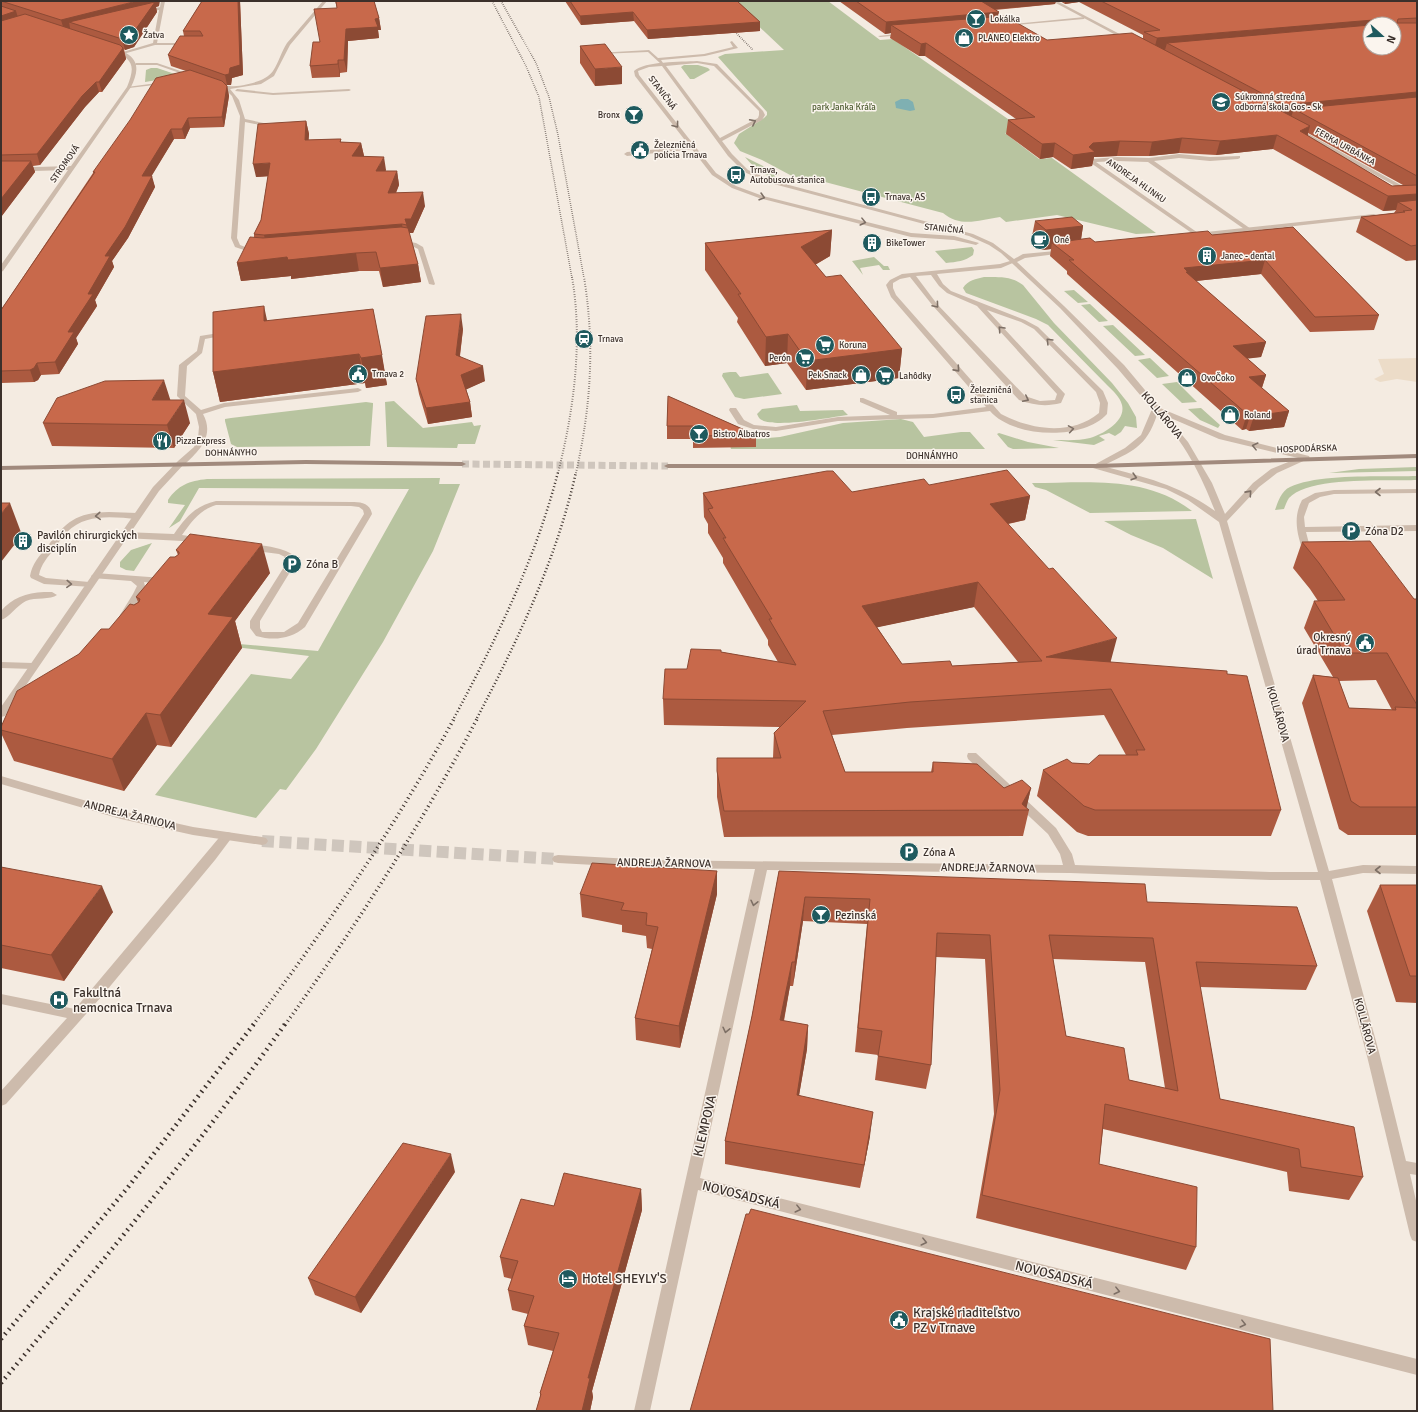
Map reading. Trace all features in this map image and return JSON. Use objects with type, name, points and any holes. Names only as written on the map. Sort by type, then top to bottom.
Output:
[{"type":"street","points":[[155,44],[163,1]]},
{"type":"street","points":[[227,88],[257,83],[270,77],[274,73],[281,56],[294,36],[324,1]]},
{"type":"street","points":[[1054,1],[1084,18],[1137,44]]},
{"type":"street","points":[[138,14],[162,8]]},
{"type":"street","points":[[1002,26],[1084,18]]},
{"type":"street","points":[[880,36],[910,34]]},
{"type":"street","points":[[658,59],[705,55],[736,47],[732,42]]},
{"type":"street","points":[[125,53],[155,44],[196,44]]},
{"type":"street","points":[[104,46],[125,53],[132,58],[136,64],[157,64],[200,79]]},
{"type":"street","points":[[595,54],[648,51],[663,65]]},
{"type":"street","name":"STANIČNÁ","points":[[719,141],[760,119],[762,115],[761,111],[715,65],[697,62],[640,68],[636,71],[637,75],[714,174],[723,181],[749,193],[911,235],[954,238],[975,243],[1012,262]]},
{"type":"street","name":"STROMOVÁ","points":[[1,270],[129,87],[134,78],[136,64]]},
{"type":"street","name":"STANIČNÁ","points":[[663,65],[719,141],[746,171],[759,178],[794,188],[971,235],[991,244],[1003,252],[1012,262]]},
{"type":"street","points":[[179,79],[193,76]]},
{"type":"street","points":[[129,87],[152,86],[166,82]]},
{"type":"street","points":[[214,83],[227,88],[242,91],[273,94],[349,90]]},
{"type":"street","points":[[227,88],[237,99],[243,118],[234,238],[237,246],[250,251],[262,253]]},
{"type":"street","points":[[243,118],[283,127]]},
{"type":"street","name":"FERKA URBÁNKA","points":[[1298,131],[1417,196]]},
{"type":"street","points":[[1305,143],[1315,140]]},
{"type":"street","points":[[627,154],[694,148]]},
{"type":"street","name":"ANDREJA HLINKU","points":[[1198,235],[1091,161],[1117,158],[1149,160],[1179,156],[1210,159],[1238,157]]},
{"type":"street","points":[[1149,160],[1249,230]]},
{"type":"street","points":[[1,170],[73,168]]},
{"type":"street","points":[[1402,197],[1417,196]]},
{"type":"street","points":[[1191,236],[1381,215]]},
{"type":"street","points":[[391,242],[414,244],[421,248],[432,284]]},
{"type":"street","points":[[933,273],[941,285],[949,292],[1023,321],[1036,328],[1099,391],[1104,403],[1103,414],[1093,423],[1082,427],[1065,430],[1045,430],[1024,427],[1009,422],[998,416],[893,296],[889,289],[892,280],[902,276],[1001,266],[1023,256],[1070,250]]},
{"type":"street","name":"KOLLÁROVA","points":[[1012,262],[1062,307],[1121,367],[1179,435],[1208,483],[1223,521],[1325,876],[1402,1167],[1417,1235]]},
{"type":"street","points":[[912,274],[935,305],[1022,398],[1035,403],[1048,404],[1058,401],[1061,394],[978,304]]},
{"type":"street","points":[[1,714],[156,489],[196,450],[202,437],[203,420],[181,396],[183,365],[200,352],[202,337],[234,333]]},
{"type":"street","points":[[198,413],[224,405],[358,390]]},
{"type":"street","points":[[863,400],[880,409],[902,416]]},
{"type":"street","points":[[1096,466],[1135,444],[1144,437],[1156,408],[1198,428],[1222,436],[1306,458]]},
{"type":"street","points":[[733,410],[741,422],[753,427],[776,429],[838,419],[933,416],[991,409]]},
{"type":"street","name":"HOSPODÁRSKA","points":[[1197,464],[1306,458],[1417,456]]},
{"type":"street","points":[[1096,466],[1179,492],[1205,507],[1223,521],[1256,485],[1274,471],[1306,458]]},
{"type":"street","name":"DOHNÁNYHO","points":[[1,468],[181,463],[306,462],[462,464]]},
{"type":"street","name":"DOHNÁNYHO","points":[[668,466],[1096,466],[1197,464]]},
{"type":"street","points":[[1317,560],[1313,559],[1307,554],[1301,530],[1300,517],[1305,502],[1318,495],[1334,492],[1417,491]]},
{"type":"street","points":[[177,537],[196,511],[206,505],[216,503],[350,504],[361,505],[367,509],[368,514],[302,625],[295,632],[272,636],[258,634],[254,628],[256,620],[294,559],[291,555],[286,553],[239,546]]},
{"type":"street","points":[[89,585],[44,582],[34,576],[35,566],[66,528],[76,520],[88,516],[101,515],[137,516]]},
{"type":"street","points":[[1301,530],[1417,528]]},
{"type":"street","points":[[124,535],[177,537],[208,542]]},
{"type":"street","points":[[95,576],[169,582]]},
{"type":"street","points":[[125,624],[124,618],[141,586],[139,582],[133,579]]},
{"type":"street","points":[[1,617],[16,601],[30,595],[52,595]]},
{"type":"street","points":[[1,665],[33,666]]},
{"type":"street","points":[[972,756],[1052,831],[1066,854],[1070,869]]},
{"type":"street","name":"ANDREJA ŽARNOVA","points":[[1,780],[121,815],[193,831],[262,842]]},
{"type":"street","points":[[1,1100],[77,1015],[212,857],[226,836]]},
{"type":"street","name":"ANDREJA ŽARNOVA","points":[[558,859],[650,864],[1070,869],[1325,876],[1363,869],[1417,870]]},
{"type":"street","name":"KLEMPOVA","points":[[642,1411],[762,865]]},
{"type":"street","points":[[1,999],[77,1015]]},
{"type":"street","points":[[1402,1167],[1417,1169]]},
{"type":"street","name":"NOVOSADSKÁ","points":[[692,1182],[1417,1367]]},
{"type":"green space","name":"park Janka Kráľa","points":[[732,1],[828,1],[880,40],[893,39],[1025,131],[1005,133],[1039,159],[1052,158],[1156,233],[1136,234],[1057,215],[1006,222],[1000,217],[963,222],[950,218],[943,213],[825,182],[821,183],[792,176],[762,160],[740,151],[734,143],[739,134],[764,118],[767,115],[767,112],[718,57],[725,54],[784,50]]},
{"type":"green space","points":[[684,65],[698,65],[710,70],[694,79],[690,79],[681,67]]},
{"type":"green space","points":[[157,68],[178,75],[175,77],[145,82],[146,70]]},
{"type":"green space","points":[[745,157],[779,174],[773,178],[769,176],[751,164]]},
{"type":"green space","points":[[972,247],[974,250],[973,255],[964,260],[950,263],[946,263],[935,251]]},
{"type":"green space","points":[[874,257],[884,266],[888,266],[890,270],[883,270],[879,265],[860,268],[863,275],[852,261]]},
{"type":"green space","points":[[984,277],[1000,277],[1010,279],[1023,285],[1054,323],[1112,383],[1128,403],[1136,417],[1137,428],[1125,426],[1121,432],[1115,436],[1109,433],[1099,436],[1105,440],[1094,445],[1053,440],[1081,440],[1090,438],[1107,430],[1113,426],[1121,416],[1121,402],[1114,392],[1048,325],[1036,319],[966,293],[963,288],[967,283]]},
{"type":"green space","points":[[1074,290],[1088,302],[1078,303],[1064,291]]},
{"type":"green space","points":[[1090,304],[1108,321],[1099,322],[1081,305]]},
{"type":"green space","points":[[1113,325],[1145,355],[1135,356],[1103,326]]},
{"type":"green space","points":[[1150,358],[1169,376],[1157,378],[1138,360]]},
{"type":"green space","points":[[736,372],[740,377],[768,373],[782,394],[744,399],[735,397],[722,376],[723,373]]},
{"type":"green space","points":[[1177,382],[1197,402],[1182,403],[1162,384]]},
{"type":"green space","points":[[394,401],[423,428],[472,422],[474,426],[481,425],[475,444],[458,444],[457,448],[387,447],[385,402]]},
{"type":"green space","points":[[366,402],[373,403],[370,446],[237,447],[231,444],[225,421],[225,419],[231,418]]},
{"type":"green space","points":[[797,405],[800,411],[843,410],[848,415],[802,422],[777,423],[767,422],[760,419],[757,414],[762,409]]},
{"type":"green space","points":[[1201,408],[1220,425],[1218,428],[1200,420],[1188,409]]},
{"type":"green space","points":[[901,419],[913,422],[924,437],[970,432],[985,449],[731,449],[729,441],[780,437],[843,423]]},
{"type":"green space","points":[[999,433],[1028,442],[1059,448],[1013,449],[1008,447],[997,434]]},
{"type":"green space","points":[[1417,467],[1417,471],[1329,473],[1359,469]]},
{"type":"green space","points":[[1417,476],[1417,480],[1350,481],[1313,486],[1299,491],[1289,498],[1284,509],[1275,510],[1284,491],[1290,487],[1302,483],[1334,478]]},
{"type":"green space","points":[[440,478],[439,484],[460,484],[433,551],[383,642],[316,749],[286,790],[280,789],[256,818],[155,795],[251,674],[291,679],[309,656],[226,646],[228,643],[318,651],[409,489],[199,488],[180,521],[169,528],[185,505],[168,503],[168,500],[172,495],[184,485],[207,479]]},
{"type":"green space","points":[[1095,482],[1136,486],[1155,491],[1174,499],[1192,511],[1090,513],[1046,490],[1035,487],[1032,483]]},
{"type":"green space","points":[[1196,519],[1213,579],[1163,548],[1131,535],[1104,521]]},
{"type":"green space","points":[[152,543],[134,571],[126,570],[120,567],[120,562],[131,550]]},
{"type":"shaded area","points":[[1417,358],[1417,382],[1397,379],[1380,382],[1374,379],[1384,374],[1378,359]]},
{"type":"water","points":[[901,99],[908,99],[913,102],[915,110],[910,111],[896,108],[895,102]]},
{"type":"building","points":[[1,1],[137,1],[61,20]]},
{"type":"building","points":[[202,1],[238,1],[240,65],[230,68],[229,74],[225,75],[168,55],[180,36],[203,36],[200,31],[183,31]]},
{"type":"building","points":[[336,1],[374,1],[379,18],[375,19],[378,27],[346,29],[344,60],[338,60],[338,64],[310,66],[313,42],[320,42],[314,9],[337,8]]},
{"type":"building","points":[[570,1],[737,1],[760,22],[647,30],[633,12],[580,16]]},
{"type":"building","points":[[856,1],[981,1],[999,12],[886,22]]},
{"type":"building","points":[[1101,1],[1417,1],[1417,18],[1402,19],[1402,16],[1362,16],[1362,21],[1157,38],[1144,32],[1160,30]]},
{"type":"building","points":[[155,2],[131,36],[122,39],[69,22]]},
{"type":"building","points":[[1,6],[16,11],[1,16]]},
{"type":"building","points":[[25,14],[120,45],[123,48],[99,82],[96,82],[82,96],[37,154],[1,155],[1,21]]},
{"type":"building","points":[[1005,16],[1047,40],[1132,33],[1310,126],[1300,131],[1392,186],[1417,185],[1417,194],[1388,196],[1277,135],[1220,141],[1182,138],[1152,142],[1120,141],[1093,143],[1089,147],[1095,152],[1073,155],[1055,143],[1042,144],[1008,120],[1035,117],[926,43],[921,44],[891,25]]},
{"type":"building","points":[[1402,23],[1417,23],[1417,92],[1284,105],[1167,43],[1362,26],[1362,56],[1402,56]]},
{"type":"building","points":[[605,44],[622,67],[595,69],[580,46]]},
{"type":"building","points":[[190,70],[222,81],[227,86],[222,117],[188,118],[182,129],[171,129],[142,176],[152,176],[125,227],[105,256],[110,256],[88,294],[93,294],[68,332],[74,332],[55,362],[37,363],[34,368],[30,370],[1,371],[1,310],[95,172],[93,172],[130,120],[156,78]]},
{"type":"building","points":[[1417,97],[1417,176],[1294,109]]},
{"type":"building","points":[[306,121],[305,140],[341,139],[340,142],[361,143],[352,156],[384,157],[376,171],[397,171],[388,193],[423,192],[411,219],[405,219],[407,225],[402,224],[264,235],[254,234],[261,220],[270,163],[253,164],[258,124]]},
{"type":"building","points":[[1,161],[31,161],[1,199]]},
{"type":"building","points":[[1417,200],[1417,245],[1411,246],[1361,217],[1412,210],[1398,202]]},
{"type":"building","points":[[1072,217],[1083,226],[1046,230],[1035,221]]},
{"type":"building","points":[[401,227],[408,228],[418,264],[380,268],[376,252],[288,260],[287,257],[237,263],[250,237],[263,238]]},
{"type":"building","points":[[1293,227],[1379,315],[1315,317],[1265,260],[1184,268],[1188,272],[1186,272],[1266,342],[1233,346],[1266,375],[1249,377],[1289,411],[1254,416],[1251,413],[1247,414],[1069,260],[1074,260],[1052,243],[1090,238],[1095,242],[1208,231],[1212,235]]},
{"type":"building","points":[[832,230],[801,247],[826,277],[841,275],[902,349],[807,361],[788,334],[766,337],[738,294],[741,294],[705,243]]},
{"type":"building","points":[[264,306],[264,321],[373,309],[382,355],[361,358],[359,354],[213,372],[213,312]]},
{"type":"building","points":[[461,314],[456,355],[483,366],[461,375],[470,402],[426,408],[416,379],[426,316]]},
{"type":"building","points":[[164,380],[152,400],[184,400],[167,425],[43,423],[57,398],[105,381]]},
{"type":"building","points":[[668,396],[756,435],[693,436],[693,426],[667,426]]},
{"type":"building","points":[[1007,470],[1030,496],[990,504],[1049,569],[1053,568],[1117,638],[1046,657],[1227,671],[1227,674],[1247,676],[1281,810],[1095,810],[1084,806],[1043,770],[1067,759],[1072,763],[1089,764],[1099,755],[1138,755],[1136,750],[1145,750],[1111,689],[910,702],[823,711],[845,772],[933,772],[933,762],[977,764],[1004,788],[1022,780],[1031,788],[1022,804],[1029,810],[724,811],[717,771],[717,758],[781,758],[774,733],[806,701],[663,699],[665,669],[687,669],[691,649],[721,650],[721,652],[796,665],[769,619],[772,619],[723,538],[726,538],[708,509],[713,508],[703,493],[827,471],[833,471],[852,492],[924,479],[929,485]],"holes":[[[978,582],[1042,661],[952,666],[950,661],[902,664],[862,606]]]},
{"type":"building","points":[[1,503],[10,503],[1,514]]},
{"type":"building","points":[[190,534],[262,544],[208,614],[233,617],[160,715],[146,713],[112,759],[1,730],[17,691],[79,654],[101,629],[109,629],[130,604],[134,605],[139,602],[140,599],[136,597],[170,557],[175,557],[179,554],[176,550]]},
{"type":"building","points":[[1370,541],[1414,599],[1417,599],[1417,705],[1387,653],[1345,653],[1314,601],[1345,600],[1302,542]]},
{"type":"building","points":[[1313,675],[1338,678],[1349,708],[1396,710],[1395,707],[1417,708],[1417,807],[1360,807],[1351,801]]},
{"type":"building","points":[[592,863],[717,871],[679,1026],[635,1018],[658,927],[646,925],[647,913],[621,910],[624,903],[580,894]]},
{"type":"building","points":[[1,867],[102,886],[51,955],[1,945]]},
{"type":"building","points":[[779,871],[1145,884],[1147,902],[1297,907],[1317,966],[1196,962],[1220,1099],[1354,1127],[1363,1177],[1301,1167],[1299,1149],[1105,1104],[1099,1164],[1197,1187],[1196,1247],[982,1195],[1000,1090],[990,935],[937,933],[931,1065],[878,1056],[882,1031],[858,1028],[870,899],[805,897],[795,962],[792,962],[780,1020],[808,1025],[797,1095],[873,1112],[864,1165],[725,1141],[752,1016]],"holes":[[[1049,935],[1153,938],[1178,1091],[1129,1080],[1124,1048],[1066,1036]]]},
{"type":"building","points":[[1380,885],[1417,885],[1417,976],[1410,976]]},
{"type":"building","points":[[403,1143],[451,1154],[355,1297],[308,1278]]},
{"type":"building","name":"Hotel SHEYLY'S","points":[[564,1173],[641,1189],[588,1378],[590,1378],[582,1411],[536,1411],[540,1393],[559,1333],[524,1326],[534,1296],[508,1290],[518,1261],[500,1257],[521,1199],[554,1206]]},
{"type":"building","name":"Krajské riaditeľstvo PZ v Trnave","points":[[751,1209],[1270,1339],[1273,1411],[690,1411],[746,1214],[749,1214]]},
{"type":"tunnel","points":[[462,464],[668,466]]},
{"type":"tunnel","points":[[262,841],[558,859]]},
{"type":"railway","points":[[492,1],[526,66],[539,97],[572,278]]},
{"type":"railway","points":[[501,1],[536,63],[549,97],[558,135],[584,278]]},
{"type":"railway","points":[[728,25],[753,50]]},
{"type":"railway","points":[[558,473],[564,449],[572,400],[577,351],[577,326],[572,277]]},
{"type":"railway","points":[[576,473],[585,423],[590,375],[590,327],[584,277]]},
{"type":"railway","points":[[454,718],[485,659],[514,598],[538,536],[558,472]]},
{"type":"railway","points":[[477,718],[507,659],[535,598],[558,536],[576,472]]},
{"type":"railway","points":[[253,1025],[281,988],[360,875],[409,797],[455,717]]},
{"type":"railway","points":[[285,1025],[337,951],[411,836],[478,717]]},
{"type":"railway","points":[[1,1339],[129,1186],[254,1024]]},
{"type":"railway","points":[[1,1383],[182,1162],[285,1024]]},
{"type":"place","name":"Lokálka","points":[[976,19]]},
{"type":"place","name":"Žatva","points":[[129,35]]},
{"type":"place","name":"PLANEO Elektro","points":[[964,38]]},
{"type":"place","name":"Súkromná stredná odborná škola Gos - Sk","points":[[1221,102]]},
{"type":"place","name":"Bronx","points":[[634,115]]},
{"type":"place","name":"Železničná polícia Trnava","points":[[640,150]]},
{"type":"place","name":"Trnava, Autobusová stanica","points":[[736,175]]},
{"type":"place","name":"Trnava, AS","points":[[871,197]]},
{"type":"place","name":"Oné","points":[[1040,240]]},
{"type":"place","name":"BikeTower","points":[[872,243]]},
{"type":"place","name":"Janec - dental","points":[[1207,256]]},
{"type":"place","name":"Trnava","points":[[584,339]]},
{"type":"place","name":"Koruna","points":[[825,345]]},
{"type":"place","name":"Perón","points":[[805,358]]},
{"type":"place","name":"Trnava 2","points":[[358,374]]},
{"type":"place","name":"Pek Snack","points":[[861,375]]},
{"type":"place","name":"Lahôdky","points":[[885,376]]},
{"type":"place","name":"OvoČoko","points":[[1187,378]]},
{"type":"place","name":"Železničná stanica","points":[[956,395]]},
{"type":"place","name":"Roland","points":[[1230,415]]},
{"type":"place","name":"Bistro Albatros","points":[[699,434]]},
{"type":"place","name":"PizzaExpress","points":[[162,441]]},
{"type":"place","name":"Zóna D2","points":[[1351,531]]},
{"type":"place","name":"Pavilón chirurgických disciplín","points":[[23,541]]},
{"type":"place","name":"Zóna B","points":[[292,564]]},
{"type":"place","name":"Okresný úrad Trnava","points":[[1365,643]]},
{"type":"place","name":"Zóna A","points":[[909,852]]},
{"type":"place","name":"Pezinská","points":[[821,915]]},
{"type":"place","name":"Fakultná nemocnica Trnava","points":[[59,1000]]},
{"type":"place","name":"Hotel SHEYLY'S","points":[[568,1279]]},
{"type":"place","name":"Krajské riaditeľstvo PZ v Trnave","points":[[899,1320]]}]
